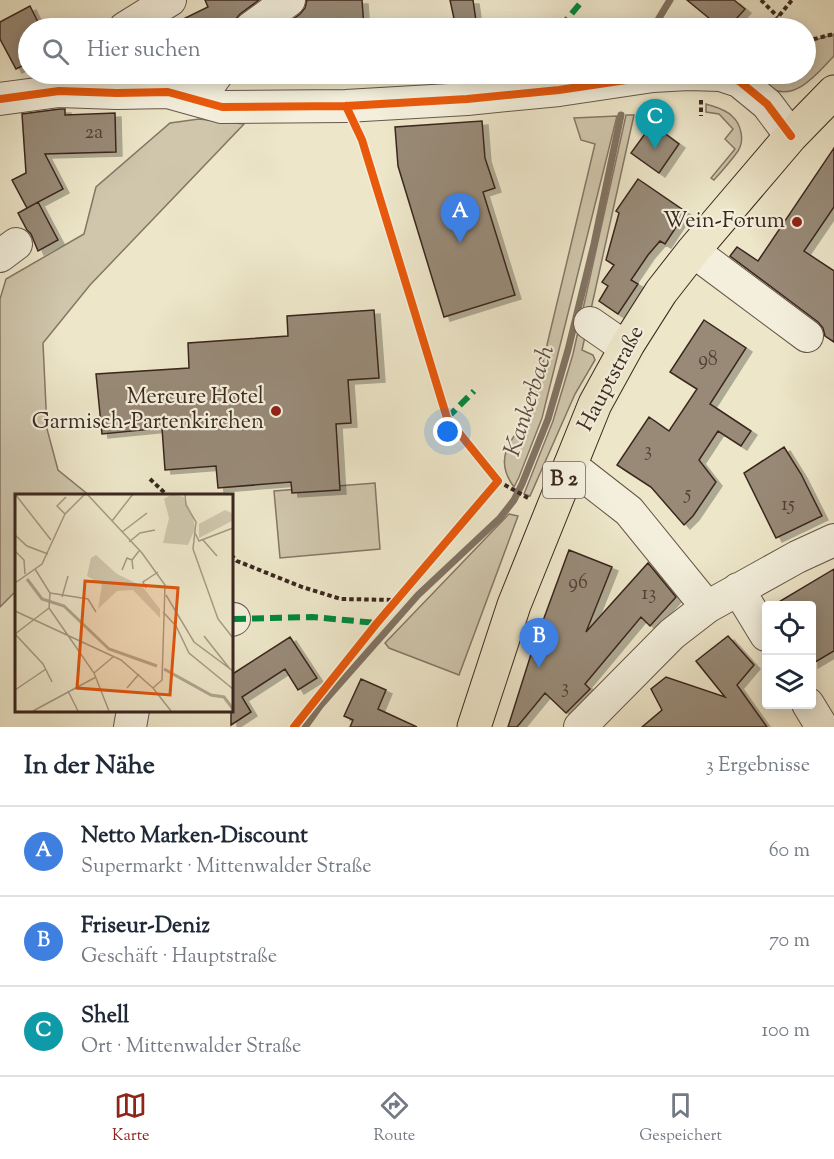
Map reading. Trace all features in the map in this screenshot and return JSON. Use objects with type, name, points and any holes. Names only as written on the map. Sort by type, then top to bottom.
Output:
[{"type":"main road","name":"B 2","points":[[791,136],[829,105]]},
{"type":"main road","name":"Hauptstraße","points":[[474,727],[514,605],[595,404],[661,292],[791,136]]},
{"type":"street","points":[[141,18],[170,0]]},
{"type":"street","points":[[265,18],[289,0]]},
{"type":"street","points":[[0,99],[56,84]]},
{"type":"street","points":[[73,84],[117,93],[168,92],[222,107],[346,106],[467,99],[599,84]]},
{"type":"street","points":[[198,100],[210,84]]},
{"type":"street","points":[[742,84],[767,105],[791,136]]},
{"type":"street","points":[[693,251],[807,336]]},
{"type":"street","points":[[590,323],[626,348]]},
{"type":"street","points":[[570,465],[629,511],[707,607]]},
{"type":"street","points":[[580,727],[672,634],[707,607],[834,540]]},
{"type":"street","points":[[738,589],[762,628]]},
{"type":"street","points":[[811,709],[822,727]]},
{"type":"street","points":[[130,727],[133,712]]},
{"type":"path","points":[[761,0],[778,17],[792,0]]},
{"type":"path","points":[[816,38],[834,34]]},
{"type":"path","points":[[701,104],[701,116]]},
{"type":"path","points":[[150,478],[166,494]]},
{"type":"path","points":[[498,481],[523,496]]},
{"type":"path","points":[[232,556],[237,561],[302,587],[341,599],[396,600]]},
{"type":"shaded area","points":[[834,34],[834,56],[816,75],[816,40]]},
{"type":"shaded area","points":[[804,84],[790,91],[781,92],[765,85]]},
{"type":"shaded area","points":[[706,104],[732,116],[740,128],[742,137],[738,151],[714,180],[711,178],[735,149],[725,139],[733,129],[719,114],[706,112]]},
{"type":"shaded area","points":[[626,115],[634,115],[582,350],[593,355],[595,360],[575,394],[530,496],[524,494],[553,421],[573,354]]},
{"type":"shaded area","points":[[617,116],[542,418],[514,487],[505,467],[507,449],[511,440],[530,416],[595,144],[581,140],[574,118]]},
{"type":"shaded area","points":[[199,119],[244,124],[90,285],[43,343],[47,429],[58,470],[88,494],[15,494],[15,592],[0,607],[0,299],[6,279],[84,234],[96,187],[170,123]]},
{"type":"shaded area","points":[[375,483],[380,549],[280,558],[274,491]]},
{"type":"shaded area","points":[[509,514],[518,516],[459,675],[389,648],[385,643]]},
{"type":"building","points":[[205,0],[259,0],[237,18],[185,18],[208,7]]},
{"type":"building","points":[[307,0],[362,0],[363,18],[295,18],[305,8]]},
{"type":"building","points":[[450,0],[473,0],[476,18],[454,18]]},
{"type":"building","points":[[687,0],[734,0],[745,9],[737,18],[709,18]]},
{"type":"building","points":[[30,6],[36,18],[18,18],[18,68],[16,69],[0,39],[0,22]]},
{"type":"building","points":[[65,109],[65,115],[115,113],[116,152],[45,154],[63,189],[27,208],[12,180],[26,173],[22,114]]},
{"type":"building","points":[[482,121],[485,158],[495,188],[483,192],[515,295],[444,317],[398,166],[395,127]]},
{"type":"building","points":[[652,124],[679,144],[659,173],[631,153]]},
{"type":"building","points":[[834,148],[834,207],[804,251],[834,271],[834,342],[825,336],[818,322],[730,256],[737,247],[758,261]]},
{"type":"building","points":[[638,179],[686,212],[665,244],[660,241],[631,280],[638,284],[618,314],[599,301],[608,286],[602,282],[614,265],[606,260],[619,213],[616,211]]},
{"type":"building","points":[[38,202],[58,240],[38,251],[18,213]]},
{"type":"building","points":[[374,310],[379,378],[348,380],[351,423],[336,424],[340,490],[292,493],[291,482],[218,488],[216,466],[165,470],[162,428],[102,434],[96,374],[189,368],[188,343],[288,336],[287,316]]},
{"type":"building","points":[[704,320],[746,348],[710,404],[751,431],[741,446],[718,431],[699,460],[716,482],[693,516],[684,525],[651,487],[617,465],[649,417],[669,431],[697,389],[670,372]]},
{"type":"building","points":[[784,447],[801,474],[822,516],[776,538],[744,473]]},
{"type":"building","points":[[569,550],[612,567],[586,632],[648,563],[676,597],[650,626],[641,617],[585,684],[590,689],[566,713],[545,693],[517,727],[508,727],[533,648]]},
{"type":"building","points":[[834,569],[834,651],[816,662],[816,601],[780,601]]},
{"type":"building","points":[[728,636],[754,665],[737,685],[767,727],[642,727],[662,710],[651,689],[666,677],[725,697],[696,661]]},
{"type":"building","points":[[290,637],[317,678],[298,690],[285,669],[242,697],[251,712],[231,725],[232,674]]},
{"type":"building","points":[[361,679],[386,690],[378,709],[417,727],[350,727],[353,720],[344,716]]},
{"type":"waterway","name":"Kankerbach","points":[[659,18],[670,0]]},
{"type":"waterway","name":"Kankerbach","points":[[305,727],[320,706],[418,595],[500,518],[514,500],[548,419],[568,350],[594,244],[621,115]]},
{"type":"marked path","points":[[568,18],[583,0]]},
{"type":"marked path","points":[[447,418],[474,391]]},
{"type":"marked path","points":[[234,619],[312,617],[377,623]]},
{"type":"cycle path","points":[[0,99],[59,91],[168,92],[222,107],[346,106],[467,99],[599,84]]},
{"type":"cycle path","points":[[743,84],[767,104],[791,136]]},
{"type":"cycle path","points":[[294,727],[377,623],[498,481],[447,418],[362,140],[346,106]]},
{"type":"place","name":"Shell","points":[[655,149]]},
{"type":"place","name":"Wein-Forum","points":[[797,222]]},
{"type":"place","name":"Netto Marken-Discount","points":[[460,243]]},
{"type":"place","name":"Mercure Hotel Garmisch-Partenkirchen","points":[[276,411]]},
{"type":"place","name":"Friseur-Deniz","points":[[539,668]]}]
